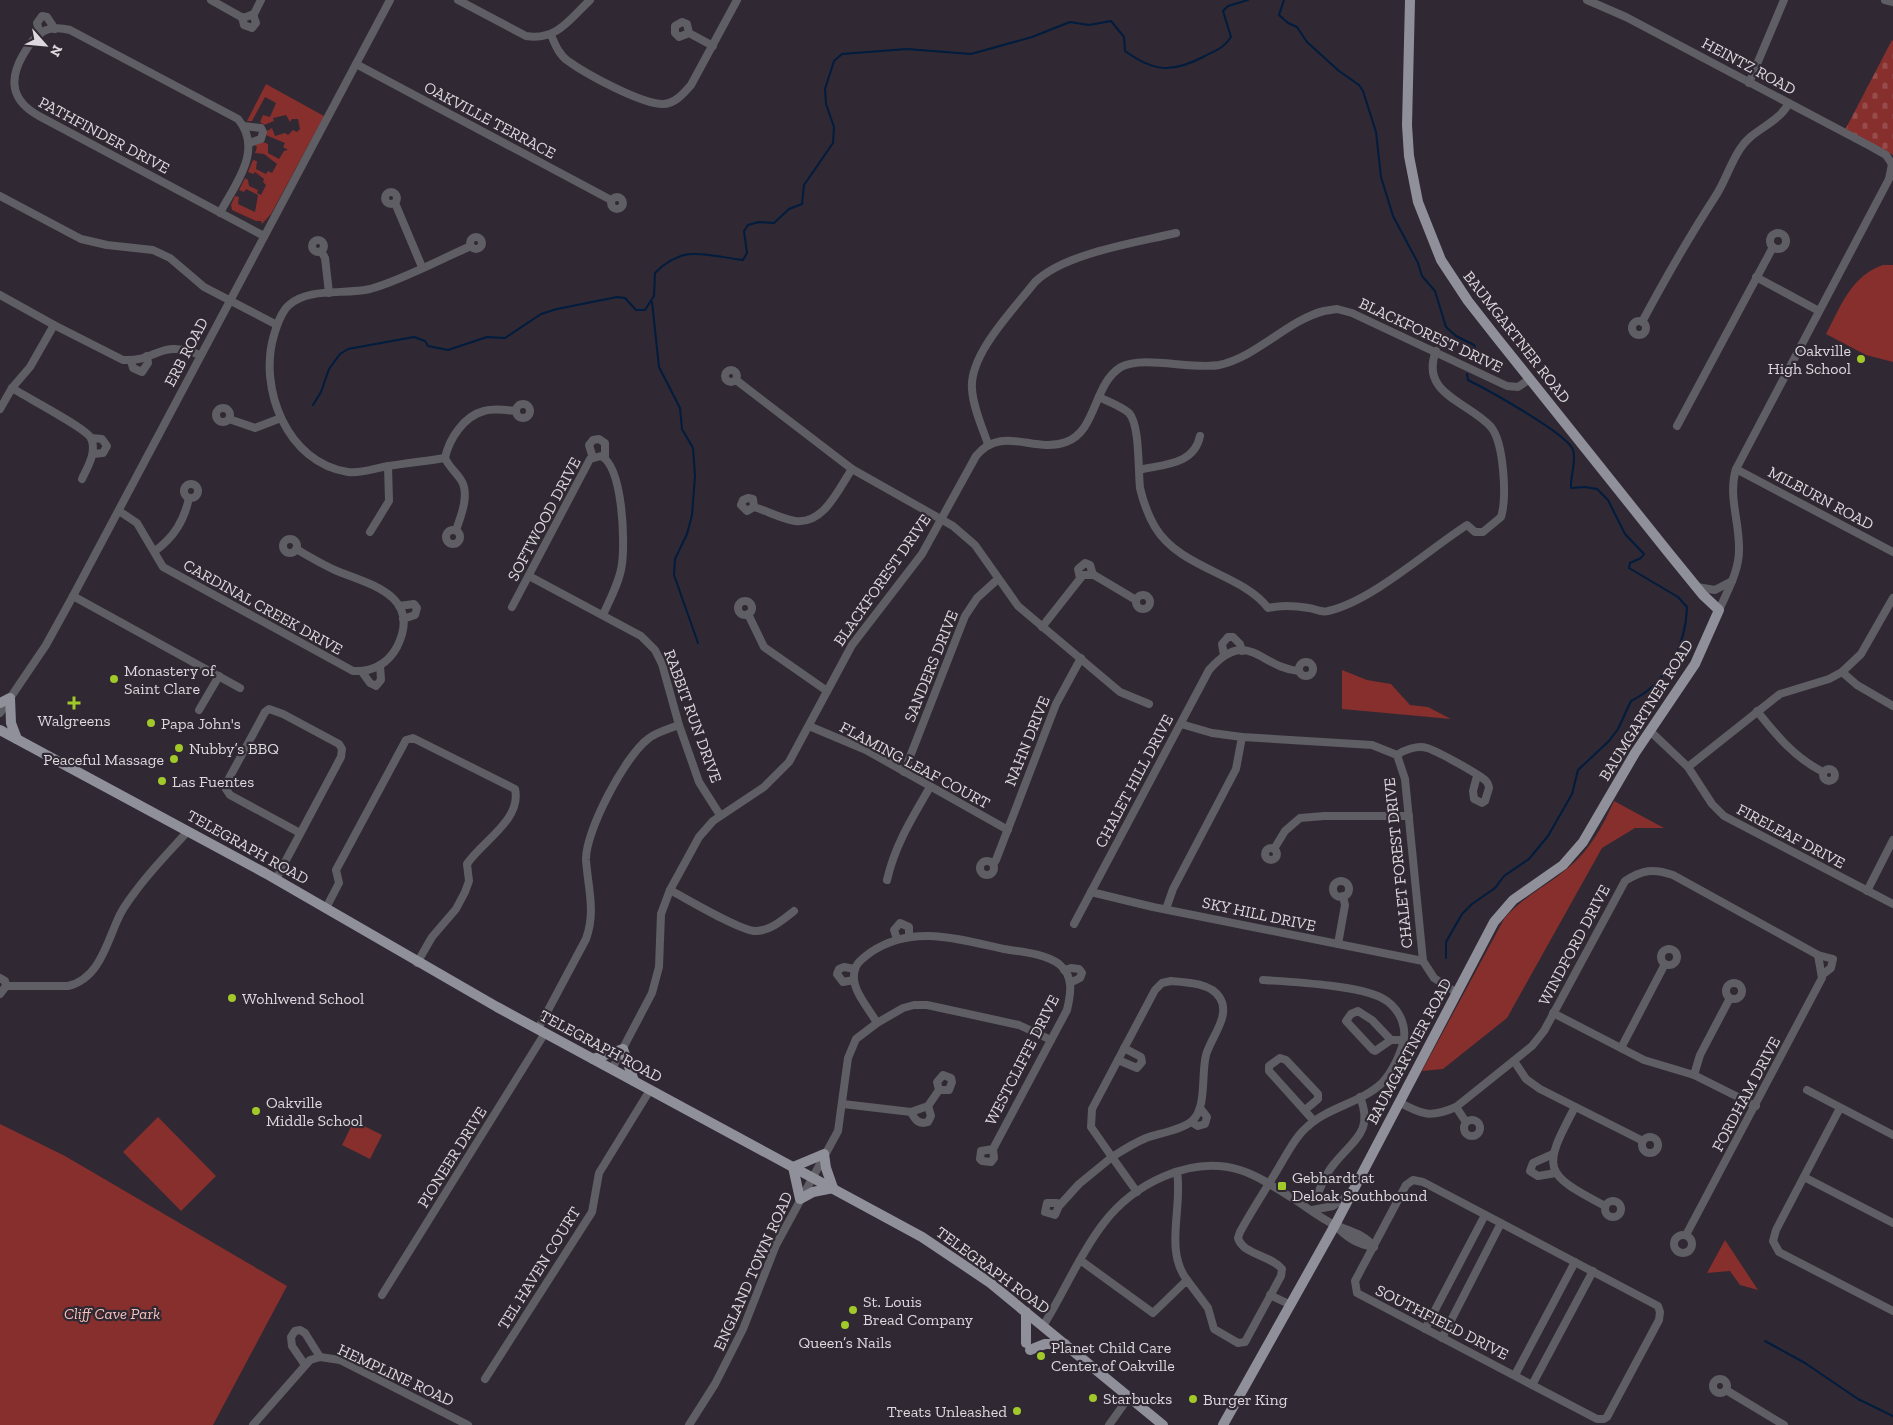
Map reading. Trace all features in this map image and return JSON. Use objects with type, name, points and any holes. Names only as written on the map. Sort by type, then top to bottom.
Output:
[{"type":"main road","name":"BAUMGARTNER ROAD","points":[[1223,1425],[1335,1225],[1494,922],[1505,907],[1563,865],[1583,842],[1626,767],[1686,678],[1720,610],[1700,591],[1468,301],[1449,273],[1432,240],[1418,202],[1410,168],[1407,132],[1410,0]]},
{"type":"main road","points":[[1700,591],[1711,630]]},
{"type":"main road","points":[[0,703],[10,698],[11,723],[17,739]]},
{"type":"main road","name":"TELEGRAPH ROAD","points":[[0,730],[276,879],[417,963],[812,1176],[948,1253],[1026,1312],[1163,1425]]},
{"type":"main road","points":[[593,1059],[623,1049],[634,1081]]},
{"type":"main road","points":[[824,1154],[826,1168],[833,1188],[812,1192],[800,1199],[793,1167],[824,1154]]},
{"type":"main road","points":[[1026,1312],[1028,1346],[1065,1344]]},
{"type":"street","points":[[211,0],[242,17],[253,14],[262,0]]},
{"type":"street","name":"ERB ROAD","points":[[0,714],[46,646],[390,0]]},
{"type":"street","points":[[458,0],[526,36],[536,38],[551,35],[590,0]]},
{"type":"street","points":[[551,35],[556,48],[566,60],[641,100],[664,104],[683,95],[691,84],[737,0]]},
{"type":"street","name":"HEINTZ ROAD","points":[[1587,0],[1638,24],[1882,152],[1892,164]]},
{"type":"street","points":[[1750,83],[1784,0]]},
{"type":"street","points":[[1885,0],[1893,2]]},
{"type":"street","name":"PATHFINDER DRIVE","points":[[220,213],[247,161],[249,143],[244,126],[228,112],[70,30],[55,29],[47,17],[42,16],[36,23],[40,34],[33,38],[16,68],[15,91],[24,107],[220,213],[264,236]]},
{"type":"street","points":[[40,34],[46,30],[55,29]]},
{"type":"street","points":[[689,33],[713,46]]},
{"type":"street","name":"OAKVILLE TERRACE","points":[[356,64],[611,200]]},
{"type":"street","points":[[1642,322],[1687,239],[1715,196],[1739,150],[1747,139],[1775,121],[1789,103]]},
{"type":"street","name":"PATHFINDER DRIVE","points":[[244,126],[261,128],[263,132],[261,138],[249,143]]},
{"type":"street","points":[[1720,610],[1738,564],[1740,548],[1732,487],[1736,469],[1889,179],[1892,164]]},
{"type":"street","points":[[0,196],[81,239],[107,245],[153,250],[170,258],[204,287],[277,325]]},
{"type":"street","points":[[395,203],[422,267]]},
{"type":"street","points":[[988,444],[972,389],[975,366],[985,347],[1035,282],[1064,262],[1176,233]]},
{"type":"street","points":[[445,458],[358,472],[336,469],[308,453],[298,443],[275,407],[270,385],[272,342],[277,325],[290,304],[311,296],[370,289],[471,246]]},
{"type":"street","points":[[1677,426],[1773,247]]},
{"type":"street","points":[[322,251],[325,258],[329,293]]},
{"type":"street","points":[[1756,277],[1819,311]]},
{"type":"street","points":[[0,295],[123,360],[131,361],[165,349],[177,348],[200,355]]},
{"type":"street","name":"BLACKFOREST DRIVE","points":[[612,1069],[648,1003],[657,980],[661,914],[670,890],[699,837],[720,814],[764,787],[782,771],[862,629],[922,554],[976,456],[988,444],[1003,440],[1052,444],[1066,442],[1083,429],[1112,375],[1125,366],[1142,363],[1203,367],[1222,364],[1324,311],[1352,312],[1512,388],[1523,385],[1530,379]]},
{"type":"street","points":[[0,410],[12,388],[30,368],[54,325]]},
{"type":"street","points":[[1099,397],[1124,409],[1133,420],[1140,488],[1148,514],[1160,535],[1179,552],[1252,594],[1268,608],[1278,606],[1308,607],[1324,612],[1341,608],[1377,587],[1467,525],[1475,532],[1483,532],[1501,517],[1502,476],[1500,449],[1496,435],[1486,422],[1437,385],[1432,371],[1436,351]]},
{"type":"street","points":[[131,361],[133,368],[142,372],[148,363],[147,356]]},
{"type":"street","points":[[736,380],[852,469],[943,518],[975,545],[1018,606],[1120,692],[1149,704]]},
{"type":"street","points":[[12,388],[76,425],[91,438],[102,439],[108,446],[103,453],[93,454]]},
{"type":"street","points":[[456,530],[461,516],[465,492],[462,481],[447,464],[445,458],[447,448],[470,416],[493,410],[516,411]]},
{"type":"street","points":[[229,418],[255,428],[281,418]]},
{"type":"street","points":[[1139,470],[1187,458],[1196,450],[1200,436]]},
{"type":"street","points":[[82,479],[93,454],[91,438]]},
{"type":"street","points":[[593,458],[589,445],[593,440],[599,439],[604,443],[606,458],[620,490],[622,564],[603,615]]},
{"type":"street","name":"SOFTWOOD DRIVE","points":[[512,607],[593,458],[601,456],[606,458]]},
{"type":"street","points":[[370,532],[389,501],[388,466]]},
{"type":"street","points":[[754,507],[795,521],[808,521],[822,514],[852,469]]},
{"type":"street","name":"MILBURN ROAD","points":[[1736,469],[1893,552]]},
{"type":"street","points":[[154,551],[170,540],[177,530],[184,518],[189,498]]},
{"type":"street","name":"CARDINAL CREEK DRIVE","points":[[119,510],[137,523],[163,567],[190,583],[352,672],[370,671],[387,661],[397,647],[404,630],[399,606],[381,588],[323,564],[296,549]]},
{"type":"street","points":[[1042,626],[1083,575],[1093,575],[1136,600]]},
{"type":"street","name":"RABBIT RUN DRIVE","points":[[529,576],[641,636],[655,650],[662,664],[679,725],[700,782],[720,814]]},
{"type":"street","name":"SANDERS DRIVE","points":[[904,772],[965,616],[977,598],[998,579]]},
{"type":"street","points":[[1700,591],[1714,590],[1732,581]]},
{"type":"street","points":[[73,596],[240,688]]},
{"type":"street","points":[[1688,767],[1780,694],[1829,679],[1842,672],[1861,654],[1893,598]]},
{"type":"street","name":"CARDINAL CREEK DRIVE","points":[[399,606],[414,604],[417,608],[415,615],[411,618],[403,619]]},
{"type":"street","points":[[748,614],[764,647],[827,691]]},
{"type":"street","name":"CHALET HILL DRIVE","points":[[1224,655],[1222,644],[1228,637],[1233,637],[1240,644],[1242,651]]},
{"type":"street","name":"CHALET HILL DRIVE","points":[[1074,924],[1209,670],[1224,655],[1242,651],[1256,652],[1291,670],[1299,671]]},
{"type":"street","name":"NAHN DRIVE","points":[[993,864],[1008,830],[1056,704],[1081,658]]},
{"type":"street","name":"CARDINAL CREEK DRIVE","points":[[362,672],[370,684],[376,686],[381,680],[380,665]]},
{"type":"street","points":[[1842,672],[1856,685],[1893,706]]},
{"type":"street","points":[[199,710],[219,676]]},
{"type":"street","points":[[276,879],[341,757],[342,749],[339,744],[299,722],[269,709],[265,712],[227,782],[226,789],[230,795],[300,833]]},
{"type":"street","points":[[1757,711],[1792,753],[1804,763],[1823,772]]},
{"type":"street","name":"CHALET FOREST DRIVE","points":[[1181,724],[1212,733],[1242,737],[1372,745],[1396,755],[1405,778],[1423,961],[1434,978],[1457,993]]},
{"type":"street","name":"PIONEER DRIVE","points":[[382,1294],[542,1031],[591,926],[592,915],[586,860],[591,833],[629,758],[649,738],[679,725]]},
{"type":"street","name":"FLAMING LEAF COURT","points":[[809,726],[866,750],[930,788],[1008,830]]},
{"type":"street","name":"FIRELEAF DRIVE","points":[[1650,731],[1688,767],[1712,804],[1724,816],[1893,904]]},
{"type":"street","points":[[1166,909],[1173,889],[1236,769],[1242,737]]},
{"type":"street","points":[[326,908],[339,882],[336,870],[406,740],[414,738],[515,790],[516,797],[512,810],[502,828],[476,851],[467,864],[469,881],[465,892],[456,909],[432,937],[417,963]]},
{"type":"street","points":[[1396,755],[1403,750],[1426,747],[1478,776]]},
{"type":"street","points":[[887,880],[892,856],[930,788]]},
{"type":"street","points":[[1274,849],[1285,831],[1300,818],[1324,816],[1409,816]]},
{"type":"street","points":[[6,986],[68,986],[87,977],[96,966],[118,919],[134,892],[188,832]]},
{"type":"street","points":[[1867,891],[1893,840]]},
{"type":"street","name":"WINDFORD DRIVE","points":[[1399,1102],[1421,1114],[1428,1115],[1444,1112],[1456,1106],[1532,1046],[1553,1013],[1624,881],[1645,870],[1660,870],[1672,875],[1818,955],[1833,959],[1831,968],[1822,975]]},
{"type":"street","points":[[670,890],[722,918],[754,931],[777,924],[794,911]]},
{"type":"street","name":"SKY HILL DRIVE","points":[[1091,892],[1423,961]]},
{"type":"street","points":[[1338,944],[1345,905],[1344,896]]},
{"type":"street","points":[[897,939],[894,930],[900,923],[909,927],[910,936]]},
{"type":"street","name":"WESTCLIFFE DRIVE","points":[[854,980],[843,982],[837,974],[844,967],[855,969],[860,960],[880,946],[910,936],[939,936],[1036,955],[1059,965],[1064,970],[1070,983],[1067,1010],[993,1149]]},
{"type":"street","points":[[1818,955],[1822,975]]},
{"type":"street","points":[[1621,1048],[1665,964]]},
{"type":"street","name":"WESTCLIFFE DRIVE","points":[[1064,970],[1071,968],[1079,969],[1082,973],[1080,978],[1070,983]]},
{"type":"street","points":[[855,969],[854,980],[857,991],[878,1023]]},
{"type":"street","name":"FORDHAM DRIVE","points":[[1686,1235],[1807,1010],[1819,987],[1822,975]]},
{"type":"street","points":[[0,978],[5,981],[6,986]]},
{"type":"street","points":[[1177,1172],[1180,1191],[1177,1257],[1187,1280],[1208,1308],[1214,1329],[1241,1344],[1246,1342],[1282,1269],[1278,1264],[1244,1246],[1238,1238],[1268,1183],[1299,1135],[1314,1120],[1360,1097],[1382,1082],[1397,1059],[1404,1040],[1404,1029],[1398,1013],[1390,1004],[1372,994],[1309,984],[1263,980]]},
{"type":"street","points":[[1059,1206],[1080,1184],[1112,1157],[1140,1141],[1191,1122],[1200,1108],[1203,1100],[1202,1084],[1205,1060],[1223,1015],[1222,1003],[1216,992],[1185,982],[1171,981],[1162,984],[1155,990],[1092,1110],[1091,1127],[1112,1157],[1137,1192]]},
{"type":"street","points":[[0,994],[6,986]]},
{"type":"street","points":[[1694,1075],[1700,1055],[1730,998]]},
{"type":"street","name":"ENGLAND TOWN ROAD","points":[[689,1425],[716,1384],[743,1329],[776,1244],[838,1131],[852,1048],[856,1039],[903,1008],[914,1005],[927,1005],[1019,1024],[1050,1040]]},
{"type":"street","points":[[1390,1040],[1372,1020],[1358,1011],[1351,1014],[1346,1021],[1373,1050],[1390,1040],[1404,1040]]},
{"type":"street","points":[[1553,1013],[1664,1068],[1694,1075],[1756,1106]]},
{"type":"street","points":[[1118,1060],[1137,1068],[1142,1062],[1141,1057],[1124,1048]]},
{"type":"street","points":[[1305,1110],[1318,1099],[1318,1094],[1286,1060],[1280,1058],[1269,1066],[1269,1071],[1314,1120]]},
{"type":"street","points":[[1514,1061],[1526,1079],[1575,1107],[1643,1141]]},
{"type":"street","name":"TEL HAVEN COURT","points":[[486,1379],[592,1212],[599,1174],[650,1090]]},
{"type":"street","points":[[843,1104],[911,1112],[928,1106],[939,1090]]},
{"type":"street","points":[[1807,1090],[1893,1135]]},
{"type":"street","points":[[1319,1191],[1333,1165],[1354,1144],[1362,1130],[1366,1111],[1360,1097]]},
{"type":"street","points":[[911,1112],[917,1121],[928,1122],[931,1116],[928,1106]]},
{"type":"street","points":[[1456,1106],[1466,1122]]},
{"type":"street","points":[[1575,1107],[1557,1141],[1553,1154],[1556,1173],[1569,1186],[1605,1206]]},
{"type":"street","points":[[1191,1122],[1198,1126],[1205,1124],[1207,1117],[1200,1108]]},
{"type":"street","points":[[1840,1108],[1776,1230],[1774,1246],[1779,1252],[1893,1311]]},
{"type":"street","points":[[1553,1154],[1533,1162],[1530,1171],[1538,1176],[1556,1173]]},
{"type":"street","points":[[1043,1326],[1102,1224],[1137,1192],[1177,1172],[1198,1167],[1220,1166],[1241,1171],[1268,1183],[1312,1210],[1335,1225],[1345,1236],[1363,1245],[1374,1247]]},
{"type":"street","points":[[1804,1177],[1893,1224]]},
{"type":"street","name":"SOUTHFIELD DRIVE","points":[[1413,1180],[1424,1182],[1486,1215],[1660,1309],[1659,1320],[1610,1414],[1600,1420],[1357,1293],[1355,1281],[1406,1185],[1413,1180]]},
{"type":"street","points":[[1312,1210],[1333,1206],[1351,1194]]},
{"type":"street","points":[[1425,1329],[1486,1215]]},
{"type":"street","points":[[1442,1338],[1501,1223]]},
{"type":"street","points":[[1080,1260],[1153,1313],[1187,1280]]},
{"type":"street","points":[[1515,1376],[1575,1262]]},
{"type":"street","points":[[1532,1385],[1592,1271]]},
{"type":"street","points":[[1270,1295],[1291,1305]]},
{"type":"street","points":[[253,1425],[308,1362],[292,1346],[291,1337],[295,1331],[300,1330],[305,1333],[320,1357]]},
{"type":"street","name":"HEMPLINE ROAD","points":[[308,1362],[320,1357],[340,1360],[465,1424]]},
{"type":"street","points":[[1726,1390],[1784,1425]]},
{"type":"street","points":[[1109,1425],[1129,1397]]},
{"type":"green space","points":[[1893,41],[1893,155],[1845,130]]},
{"type":"green space","points":[[266,84],[324,116],[271,214],[262,224],[261,221],[256,221],[232,210],[231,205],[235,196],[239,197],[238,204],[255,212],[258,195],[246,189],[244,192],[239,190],[245,178],[248,180],[249,186],[258,190],[257,193],[261,195],[266,185],[263,182],[264,179],[255,172],[253,174],[248,172],[253,160],[257,161],[256,169],[266,174],[268,171],[272,173],[277,164],[264,154],[255,153],[257,147],[255,145],[261,141],[268,144],[268,153],[279,159],[284,151],[288,150],[283,147],[285,143],[266,135],[267,131],[272,128],[275,136],[285,133],[288,135],[293,130],[297,132],[300,129],[298,119],[292,119],[290,122],[286,115],[273,118],[274,121],[264,125],[260,122],[263,115],[270,117],[276,103],[265,97],[252,121],[247,121]]},
{"type":"green space","points":[[1883,265],[1893,265],[1893,362],[1866,355],[1826,334],[1842,303],[1855,284],[1863,276]]},
{"type":"green space","points":[[1342,670],[1367,680],[1391,684],[1410,705],[1428,707],[1451,719],[1342,709]]},
{"type":"green space","points":[[1614,801],[1664,828],[1635,828],[1602,848],[1507,1018],[1443,1069],[1422,1071],[1504,919],[1519,904],[1560,874],[1583,854],[1600,829]]},
{"type":"green space","points":[[158,1117],[216,1176],[181,1211],[123,1152]]},
{"type":"green space","points":[[354,1121],[382,1135],[370,1159],[342,1145]]},
{"type":"green space","name":"Cliff Cave Park","points":[[0,1124],[65,1156],[287,1286],[213,1425],[0,1425]]},
{"type":"green space","points":[[1725,1240],[1758,1290],[1740,1285],[1730,1271],[1707,1273]]},
{"type":"waterway","points":[[313,405],[321,392],[329,369],[340,354],[348,349],[414,337],[425,341],[428,346],[448,350],[487,337],[505,338],[541,314],[617,297],[625,298],[636,310],[645,310],[654,296],[655,273],[676,258],[686,255],[707,254],[743,260],[747,253],[744,231],[748,225],[759,222],[774,223],[789,209],[802,204],[804,185],[833,143],[834,127],[826,104],[825,89],[834,61],[842,54],[907,49],[971,54],[1032,37],[1070,22],[1089,25],[1111,21],[1124,37],[1125,51],[1145,63],[1163,68],[1172,68],[1192,62],[1222,47],[1231,37],[1223,11],[1228,6],[1248,0]]},
{"type":"waterway","points":[[1284,0],[1279,15],[1288,23],[1297,27],[1307,42],[1339,71],[1359,85],[1363,91],[1376,132],[1381,177],[1393,216],[1418,263],[1422,276],[1435,291],[1446,327],[1456,336],[1474,345],[1476,352],[1473,361]]},
{"type":"waterway","points":[[652,302],[659,367],[680,408],[682,429],[693,448],[695,476],[692,515],[687,534],[675,559],[674,575],[698,643]]},
{"type":"waterway","points":[[1446,958],[1446,942],[1462,914],[1472,904],[1495,888],[1504,876],[1529,859],[1548,836],[1572,794],[1578,770],[1609,741],[1618,729],[1631,701],[1643,694],[1664,674],[1672,662],[1683,635],[1687,607],[1678,597],[1629,568],[1630,563],[1641,558],[1644,554],[1625,534],[1608,500],[1597,489],[1585,487],[1571,488],[1574,454],[1568,443],[1525,412],[1468,380],[1467,374]]},
{"type":"waterway","points":[[1765,1341],[1805,1363],[1858,1399],[1893,1416]]},
{"type":"place","name":"Oakville High School","points":[[1861,359]]},
{"type":"place","name":"Monastery of Saint Clare","points":[[114,679]]},
{"type":"place","name":"Walgreens","points":[[74,703]]},
{"type":"place","name":"Papa John's","points":[[151,723]]},
{"type":"place","name":"Nubby’s BBQ","points":[[179,748]]},
{"type":"place","name":"Peaceful Massage","points":[[174,759]]},
{"type":"place","name":"Las Fuentes","points":[[162,781]]},
{"type":"place","name":"Wohlwend School","points":[[232,998]]},
{"type":"place","name":"Oakville Middle School","points":[[256,1111]]},
{"type":"place","name":"Gebhardt at Deloak Southbound","points":[[1282,1186]]},
{"type":"place","name":"St. Louis Bread Company","points":[[853,1310]]},
{"type":"place","name":"Queen’s Nails","points":[[845,1325]]},
{"type":"place","name":"Planet Child Care Center of Oakville","points":[[1041,1356]]},
{"type":"place","name":"Starbucks","points":[[1093,1398]]},
{"type":"place","name":"Burger King","points":[[1193,1399]]},
{"type":"place","name":"Treats Unleashed","points":[[1017,1411]]}]
